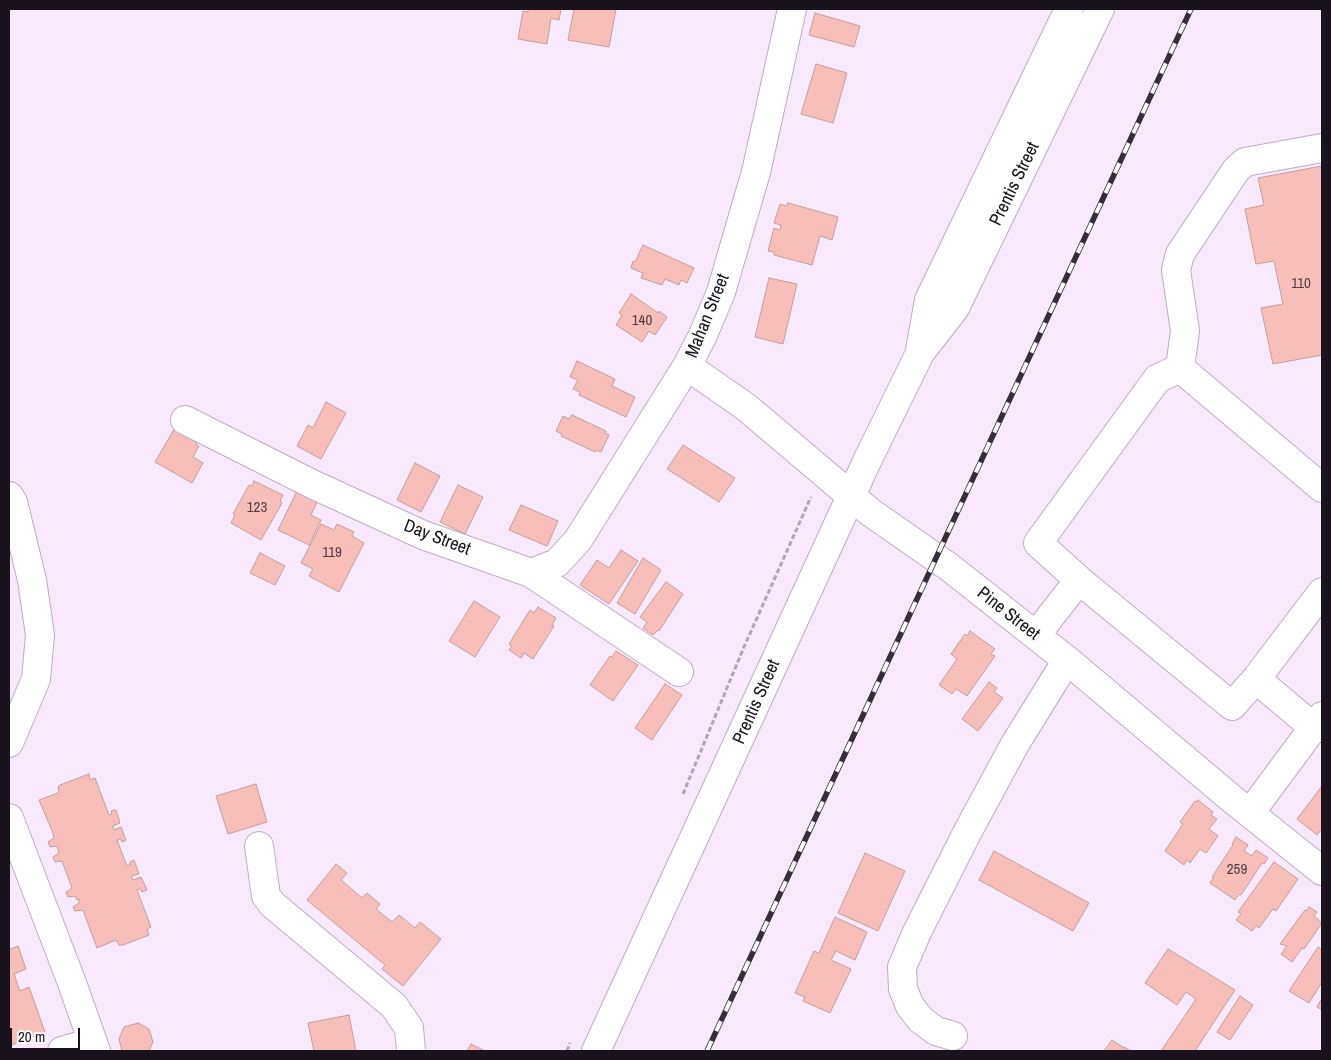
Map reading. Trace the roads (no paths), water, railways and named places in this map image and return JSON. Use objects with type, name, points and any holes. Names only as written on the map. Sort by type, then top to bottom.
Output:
[{"type":"street","name":"Prentis Street","points":[[920,353],[929,300],[968,215],[1069,9]]},
{"type":"street","name":"Mahan Street","points":[[531,573],[557,563],[578,540],[688,366],[703,336],[724,283],[756,172],[787,10]]},
{"type":"street","name":"Prentis Street","points":[[596,1051],[851,496],[920,353],[955,308],[1092,12]]},
{"type":"street","points":[[1180,368],[1185,331],[1176,270],[1180,254],[1236,170],[1244,162],[1322,148]]},
{"type":"street","name":"Pine Street","points":[[688,366],[746,407],[870,512],[949,567],[1036,635],[1322,871]]},
{"type":"street","points":[[1180,368],[1322,488]]},
{"type":"street","points":[[1180,368],[1158,379],[1038,543],[1079,580],[1232,706],[1322,592]]},
{"type":"street","name":"Day Street","points":[[185,420],[312,484],[423,535],[531,573],[679,672]]},
{"type":"street","points":[[9,496],[13,502],[32,580],[40,635],[36,678],[9,742]]},
{"type":"street","points":[[1036,635],[1079,580]]},
{"type":"street","points":[[954,1036],[936,1031],[920,1020],[910,1006],[903,989],[902,967],[968,831],[1015,744],[1067,660]]},
{"type":"street","points":[[1250,813],[1318,722],[1256,678]]},
{"type":"street","points":[[9,818],[72,983],[94,1047],[62,1051]]},
{"type":"street","points":[[259,846],[266,896],[272,904],[394,1006],[409,1028],[411,1051]]},
{"type":"railway","points":[[707,1051],[1191,9]]}]
